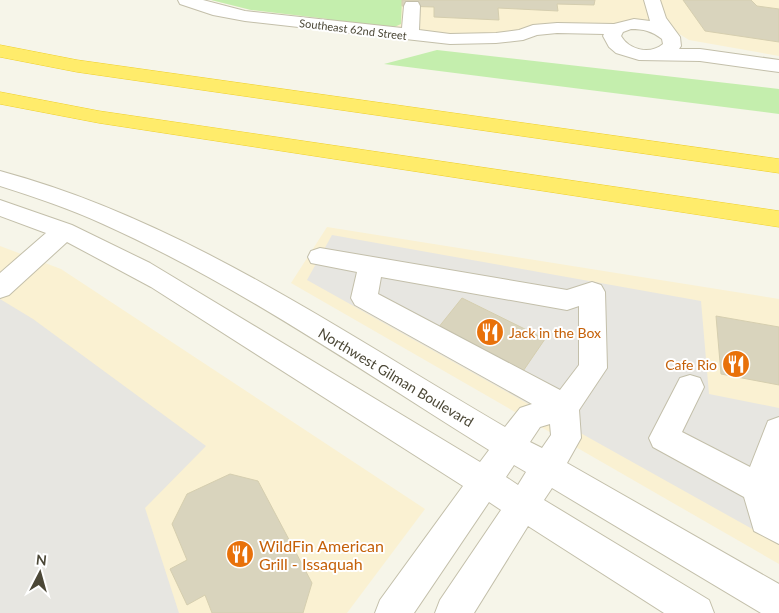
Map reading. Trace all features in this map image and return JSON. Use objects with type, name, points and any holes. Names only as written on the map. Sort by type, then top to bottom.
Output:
[{"type":"highway","points":[[0,51],[77,66],[779,166]]},
{"type":"highway","points":[[0,98],[99,117],[779,219]]},
{"type":"street","name":"Southeast 62nd Street","points":[[186,0],[219,12],[410,36],[462,39],[522,35],[537,37],[621,33]]},
{"type":"street","points":[[621,33],[644,2],[669,35],[672,46],[669,50],[657,55]]},
{"type":"street","points":[[410,36],[412,6]]},
{"type":"street","points":[[621,33],[653,26],[669,35],[701,46],[779,59]]},
{"type":"street","points":[[621,33],[639,54],[700,55],[779,66]]},
{"type":"street","name":"Northwest Gilman Boulevard","points":[[0,178],[94,210],[140,230],[241,283],[510,446],[779,604]]},
{"type":"street","points":[[0,208],[64,230],[115,254],[160,280],[696,613]]},
{"type":"street","points":[[0,288],[64,230]]},
{"type":"street","points":[[320,257],[567,300],[592,292],[593,368],[564,407],[530,417],[392,613]]},
{"type":"street","points":[[371,266],[364,298],[564,407]]},
{"type":"street","points":[[690,387],[664,438],[768,488]]},
{"type":"street","points":[[453,613],[566,438],[564,407]]},
{"type":"street","points":[[779,430],[768,488],[766,520],[779,528]]},
{"type":"shaded area","points":[[211,0],[779,0],[779,56],[689,40],[673,30],[600,25],[470,35],[429,34],[251,10]]},
{"type":"shaded area","points":[[327,227],[779,299],[779,564],[291,283]]},
{"type":"shaded area","points":[[332,235],[701,301],[709,394],[779,408],[779,544],[307,280]]},
{"type":"shaded area","points":[[0,246],[61,269],[425,509],[347,613],[0,613]]},
{"type":"shaded area","points":[[0,299],[33,319],[206,446],[145,508],[179,613],[0,613]]},
{"type":"green space","points":[[211,0],[402,0],[401,24],[390,29],[344,24],[328,19],[251,10]]},
{"type":"green space","points":[[437,50],[779,89],[779,114],[384,64]]},
{"type":"building","points":[[402,0],[595,0],[594,5],[557,4],[558,11],[498,8],[499,20],[434,17],[434,7],[402,6]]},
{"type":"building","points":[[683,0],[751,0],[757,6],[779,9],[779,42],[705,31]]},
{"type":"building","points":[[462,298],[545,339],[519,377],[434,333]]},
{"type":"building","points":[[716,316],[779,327],[779,385],[721,374]]},
{"type":"building","points":[[230,474],[258,481],[312,583],[303,613],[212,613],[205,595],[187,605],[170,569],[187,560],[172,524],[187,494]]},
{"type":"place","name":"Jack in the Box","points":[[490,332]]},
{"type":"place","name":"Cafe Rio","points":[[736,364]]},
{"type":"place","name":"WildFin American Grill - Issaquah","points":[[240,554]]}]
